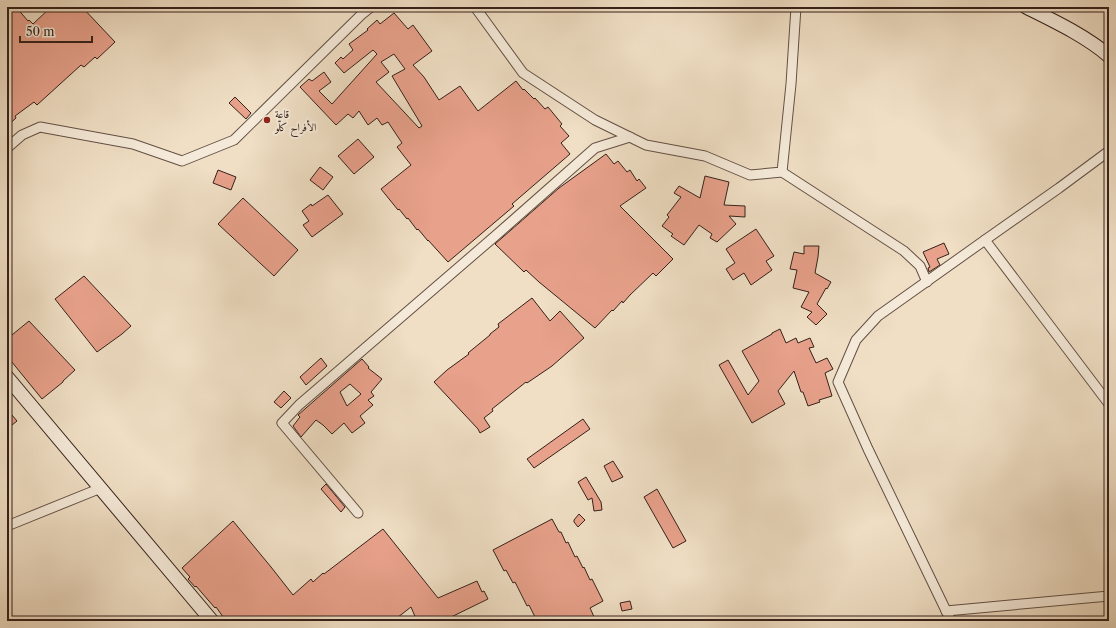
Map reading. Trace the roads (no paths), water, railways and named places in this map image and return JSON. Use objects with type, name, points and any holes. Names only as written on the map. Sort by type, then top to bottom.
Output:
[{"type":"street","points":[[7,148],[22,136],[40,127],[133,144],[182,161],[234,140],[361,15],[371,7]]},
{"type":"street","points":[[475,7],[523,73],[594,120],[646,145],[705,156],[750,174],[782,172],[904,251],[920,266],[927,282]]},
{"type":"street","points":[[782,172],[791,84],[796,7]]},
{"type":"street","points":[[1026,7],[1051,19],[1098,47],[1109,56]]},
{"type":"street","points":[[358,513],[282,423],[299,405],[595,148],[630,137]]},
{"type":"street","points":[[951,621],[868,449],[838,382],[856,340],[878,316],[1066,184],[1109,151]]},
{"type":"street","points":[[985,240],[1109,404]]},
{"type":"street","points":[[7,377],[212,621]]},
{"type":"street","points":[[7,526],[101,488]]},
{"type":"street","points":[[946,611],[1109,596]]},
{"type":"place","name":"قاعة الأفراح كلّو","points":[[267,120]]}]
